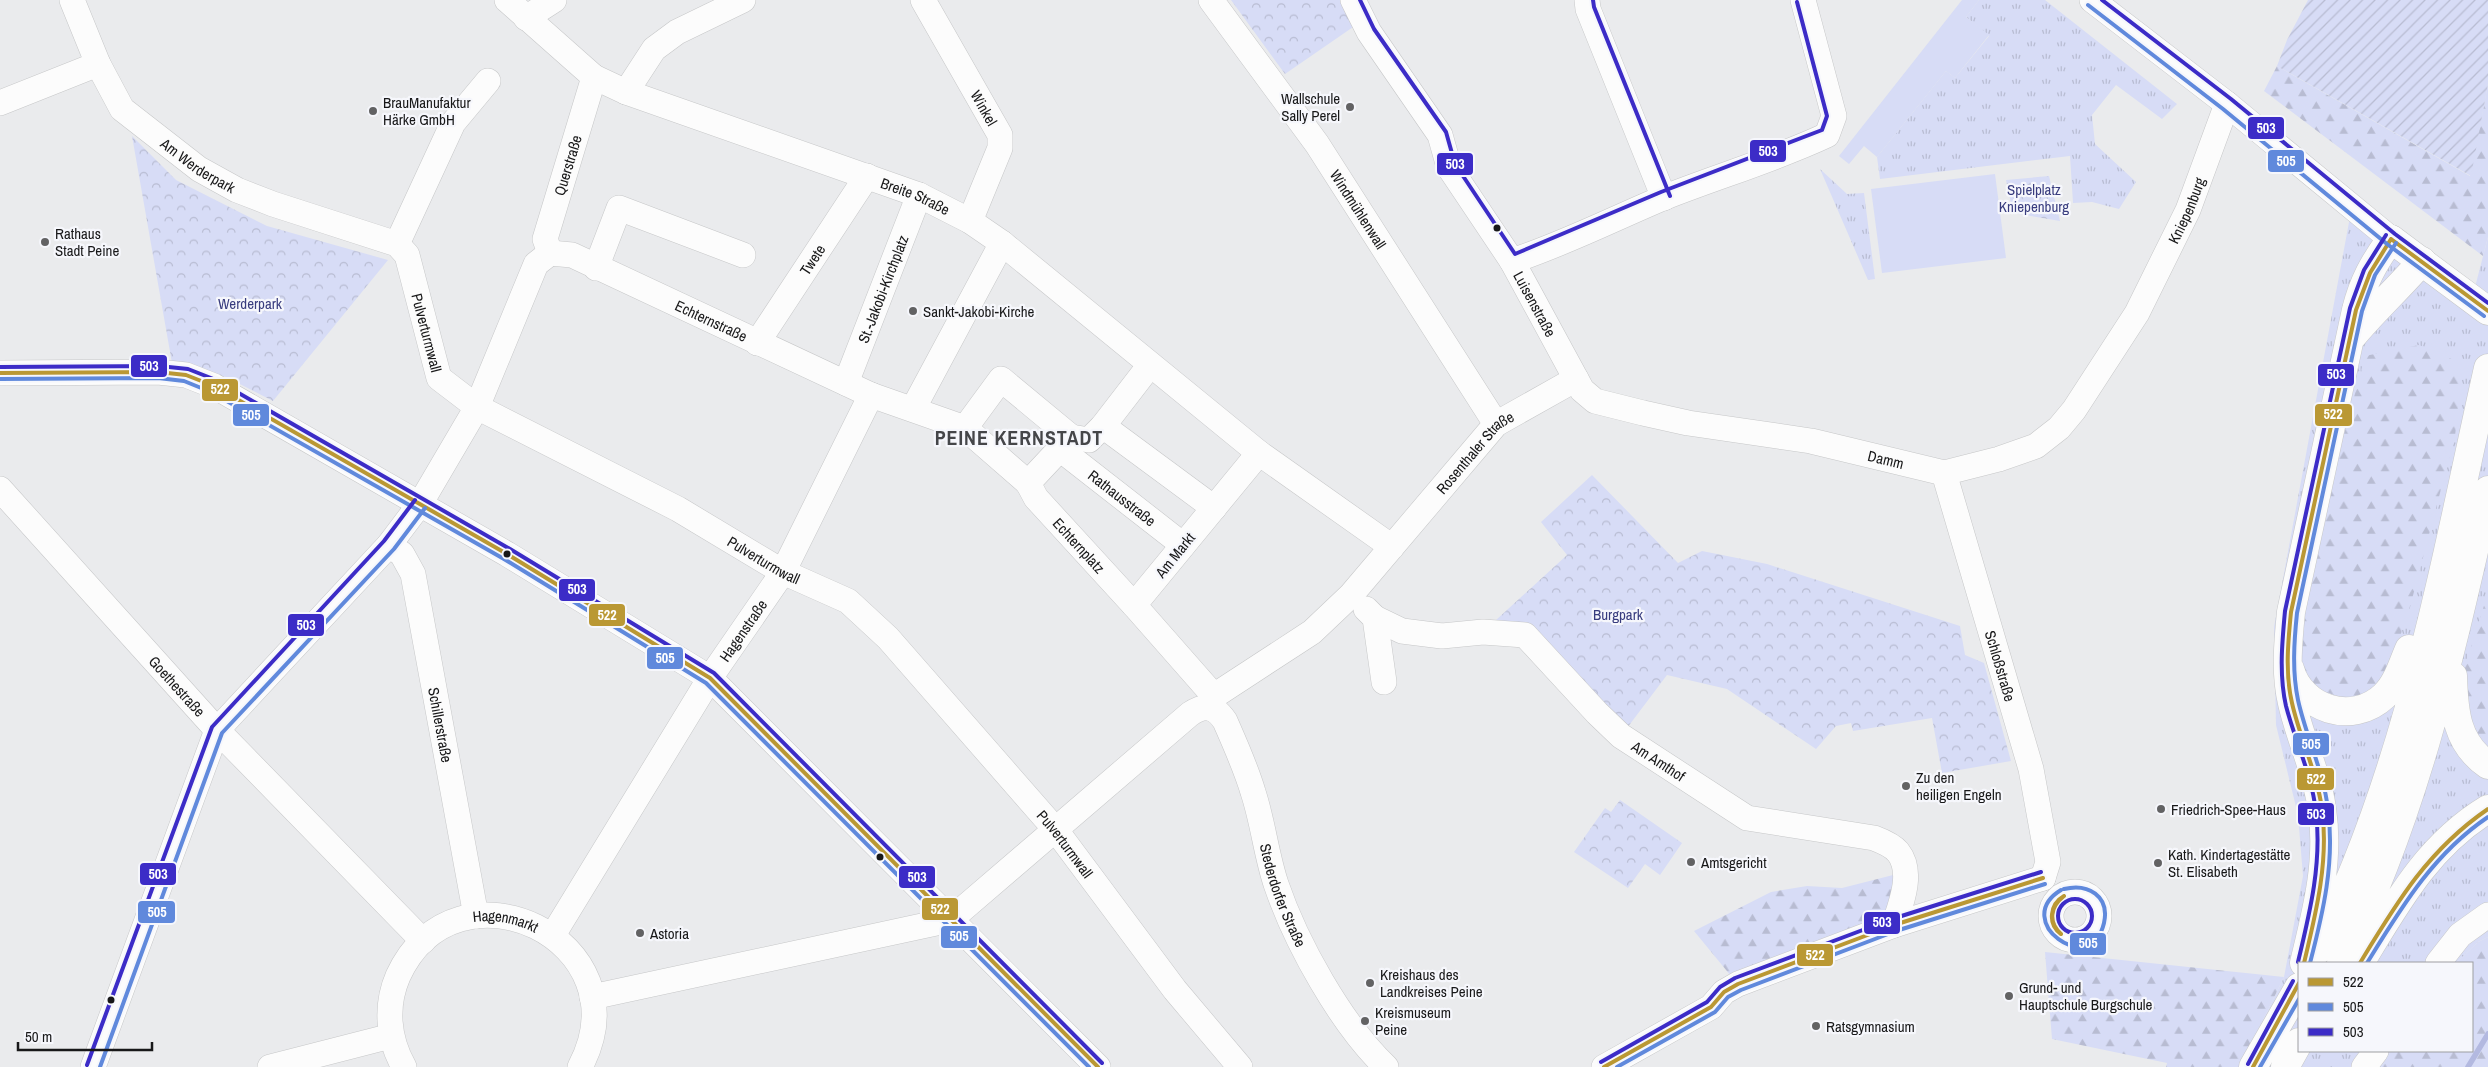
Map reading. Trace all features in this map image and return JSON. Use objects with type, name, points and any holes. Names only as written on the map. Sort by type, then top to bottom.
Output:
[{"type":"main road","points":[[2304,962],[2322,879],[2324,831],[2315,772],[2292,702],[2288,659],[2291,612],[2363,285],[2374,262],[2392,239],[2488,311]]},
{"type":"main road","points":[[2351,338],[2366,319],[2402,286],[2422,262]]},
{"type":"main road","points":[[2312,962],[2335,917],[2382,793],[2407,710],[2434,607],[2488,368]]},
{"type":"main road","points":[[2341,962],[2386,862],[2409,798],[2453,644],[2488,490]]},
{"type":"main road","points":[[2288,659],[2296,683],[2312,701],[2336,711],[2361,710],[2382,698],[2391,688],[2418,626],[2434,607]]},
{"type":"main road","points":[[2453,644],[2454,710],[2457,725],[2471,750],[2488,765]]},
{"type":"main road","points":[[2361,962],[2410,880],[2424,863],[2456,832],[2488,809]]},
{"type":"main road","points":[[2253,1067],[2298,988]]},
{"type":"main road","points":[[2284,1067],[2298,1044]]},
{"type":"street","name":"Am Werderpark","points":[[72,0],[98,64],[122,109],[199,169],[237,190],[273,204],[397,244]]},
{"type":"street","name":"Breite Straße","points":[[507,0],[594,76],[626,92],[919,195],[970,221],[1002,243],[1260,453]]},
{"type":"street","points":[[526,18],[554,0]]},
{"type":"street","points":[[626,92],[654,49],[677,32],[743,0]]},
{"type":"street","name":"Winkel","points":[[924,0],[1000,135],[1000,148],[970,221]]},
{"type":"street","name":"Windmühlenwall","points":[[1211,0],[1316,144],[1496,424]]},
{"type":"street","name":"Luisenstraße","points":[[1353,0],[1369,32],[1440,135],[1449,167],[1512,261],[1576,379]]},
{"type":"street","points":[[1587,0],[1588,9],[1664,198]]},
{"type":"street","points":[[1512,261],[1548,250],[1664,198],[1796,150],[1827,135],[1834,116],[1803,0]]},
{"type":"street","points":[[2092,0],[2227,104],[2392,239]]},
{"type":"street","points":[[0,103],[98,64]]},
{"type":"street","name":"Querstraße","points":[[550,254],[545,239],[594,76]]},
{"type":"street","points":[[397,244],[453,123],[488,81]]},
{"type":"street","name":"Kniepenburg","points":[[2137,313],[2188,210],[2227,104]]},
{"type":"street","name":"Twete","points":[[756,343],[867,176]]},
{"type":"street","name":"St.-Jakobi-Kirchplatz","points":[[846,382],[919,195]]},
{"type":"street","points":[[596,268],[619,208],[743,256]]},
{"type":"street","points":[[913,409],[1002,243]]},
{"type":"street","name":"Pulverturmwall","points":[[397,244],[407,255],[439,378],[477,407],[678,509],[783,572],[848,602],[881,632],[1055,828],[1175,990],[1240,1067]]},
{"type":"street","points":[[92,1067],[217,730],[389,544],[420,504],[477,407],[536,264],[550,254]]},
{"type":"street","name":"Echternstraße","points":[[550,254],[572,256],[871,395]]},
{"type":"street","name":"Damm","points":[[1576,379],[1582,390],[1596,401],[1688,423],[1811,441],[1944,473],[2036,446],[2059,428],[2085,395],[2137,313]]},
{"type":"street","points":[[1028,484],[1066,443],[1089,440],[1104,426],[1150,365]]},
{"type":"street","points":[[0,373],[158,372],[186,375],[214,386],[507,554],[710,678],[1098,1067]]},
{"type":"street","points":[[965,428],[1001,379],[1066,443]]},
{"type":"street","name":"Rosenthaler Straße","points":[[1392,547],[1496,424],[1576,379]]},
{"type":"street","name":"Echternplatz","points":[[871,395],[965,428],[1028,484],[1036,498],[1134,605]]},
{"type":"street","name":"Hagenstraße","points":[[553,935],[710,678],[783,572],[871,395]]},
{"type":"street","points":[[1104,426],[1214,508]]},
{"type":"street","name":"Rathausstraße","points":[[1066,443],[1183,545]]},
{"type":"street","points":[[1134,605],[1214,696],[1312,632],[1351,595],[1392,547],[1260,453]]},
{"type":"street","name":"Am Markt","points":[[1134,605],[1260,453]]},
{"type":"street","name":"Schloßstraße","points":[[1944,473],[2031,769],[2046,870]]},
{"type":"street","name":"Goethestraße","points":[[0,489],[217,730],[423,941]]},
{"type":"street","name":"Schillerstraße","points":[[389,544],[402,554],[413,574],[476,916]]},
{"type":"street","name":"Am Amthof","points":[[1351,595],[1375,618],[1402,631],[1442,636],[1483,632],[1525,635],[1597,713],[1621,736],[1747,818],[1874,838],[1888,844],[1898,851],[1904,863],[1906,878],[1902,902],[1894,925]]},
{"type":"street","points":[[1375,618],[1384,682]]},
{"type":"street","name":"Stederdorfer Straße","points":[[1055,828],[1190,714],[1199,708],[1211,707],[1220,713],[1253,791],[1276,883],[1291,920],[1327,990],[1366,1047],[1386,1067]]},
{"type":"street","points":[[592,997],[950,920],[1055,828]]},
{"type":"street","points":[[1604,1067],[1711,1007],[1724,992],[1738,984],[1894,925],[2046,870],[2059,899]]},
{"type":"street","points":[[2439,962],[2460,935],[2488,914]]},
{"type":"street","name":"Hagenmarkt","points":[[404,1067],[391,1036],[390,1018],[395,983],[403,966],[423,941],[448,925],[476,916],[496,915],[516,918],[536,925],[553,935],[578,962],[592,997],[594,1016],[592,1036],[580,1067]]},
{"type":"street","points":[[270,1067],[391,1036]]},
{"type":"street","points":[[2364,1067],[2375,1052]]},
{"type":"green space","points":[[1231,0],[1341,0],[1356,25],[1285,74]]},
{"type":"green space","points":[[1962,0],[1979,0],[1966,17],[1989,35],[1955,78],[1946,71],[1877,157],[1864,146],[1849,164],[1839,156]]},
{"type":"green space","points":[[1979,0],[2045,0],[2177,104],[2162,119],[2116,85],[2092,115],[2095,144],[2136,182],[2119,209],[2092,202],[2073,203],[2070,156],[1880,179],[1877,157],[1946,71],[1955,78],[1989,36],[1966,17]]},
{"type":"green space","points":[[2308,0],[2488,0],[2488,84],[2471,176],[2277,66],[2287,40]]},
{"type":"green space","points":[[2277,66],[2470,176],[2488,84],[2488,237],[2483,256],[2264,91]]},
{"type":"green space","name":"Werderpark","points":[[132,136],[176,180],[267,226],[388,260],[273,401],[226,377],[172,363]]},
{"type":"green space","points":[[1820,169],[1847,194],[1864,193],[1875,279],[1868,280]]},
{"type":"green space","points":[[1995,174],[2006,258],[1882,273],[1871,189]]},
{"type":"green space","name":"Spielplatz Kniepenburg","points":[[2049,176],[2060,221],[2013,213],[2006,180]]},
{"type":"green space","points":[[2352,206],[2474,291],[2488,237],[2488,937],[2478,942],[2457,962],[2298,962],[2298,1052],[2390,1052],[2381,1067],[2240,1067],[2284,977],[2303,876],[2298,815],[2276,725],[2274,627]]},
{"type":"green space","points":[[2419,345],[2463,364],[2455,436],[2411,603],[2388,673],[2376,686],[2360,695],[2340,697],[2311,686],[2296,666],[2298,607],[2365,356]]},
{"type":"green space","name":"Burgpark","points":[[1592,475],[1678,563],[1702,551],[1767,564],[1960,626],[1965,655],[1984,663],[2011,761],[1942,773],[1932,718],[1853,731],[1851,723],[1836,726],[1816,749],[1727,689],[1667,675],[1621,736],[1539,648],[1483,632],[1567,555],[1541,522]]},
{"type":"green space","points":[[2488,593],[2488,753],[2469,730],[2462,675]]},
{"type":"green space","points":[[1620,800],[1682,843],[1660,875],[1645,864],[1628,888],[1574,852],[1605,808],[1611,812]]},
{"type":"green space","points":[[1897,874],[1889,919],[1731,976],[1694,931],[1771,892],[1807,886],[1842,888]]},
{"type":"green space","points":[[2488,937],[2488,1067],[2381,1067],[2390,1052],[2473,1052],[2473,962],[2457,962],[2478,942]]},
{"type":"green space","points":[[2045,952],[2284,977],[2240,1067],[2166,1067],[2167,1063],[2052,1039]]},
{"type":"waterway","points":[[2468,1067],[2488,1034]]},
{"type":"transit line","name":"503","points":[[1360,0],[1374,29],[1446,132],[1455,164],[1515,254],[1661,192],[1822,130],[1827,116],[1797,2]]},
{"type":"transit line","name":"503","points":[[1593,0],[1594,7],[1670,196]]},
{"type":"transit line","name":"503","points":[[2102,0],[2231,99],[2395,234],[2488,303]]},
{"type":"transit line","name":"505","points":[[2088,5],[2223,109],[2387,244],[2484,316]]},
{"type":"transit line","name":"503","points":[[2298,962],[2314,887],[2317,831],[2311,785],[2286,706],[2282,683],[2285,611],[2350,308],[2364,270],[2386,235]]},
{"type":"transit line","name":"522","points":[[2391,239],[2488,311]]},
{"type":"transit line","name":"522","points":[[2304,962],[2323,867],[2324,828],[2320,795],[2295,716],[2288,680],[2291,612],[2356,310],[2370,273],[2391,239]]},
{"type":"transit line","name":"505","points":[[2310,962],[2329,868],[2330,829],[2323,782],[2301,714],[2296,689],[2294,656],[2297,613],[2362,311],[2375,275],[2396,243]]},
{"type":"transit line","name":"503","points":[[0,367],[159,366],[188,369],[216,380],[510,549],[714,673],[1102,1063]]},
{"type":"transit line","name":"522","points":[[0,373],[158,372],[186,375],[214,386],[507,554],[710,678],[1098,1067]]},
{"type":"transit line","name":"505","points":[[0,379],[158,378],[184,381],[211,392],[504,559],[706,683],[1089,1067]]},
{"type":"transit line","name":"503","points":[[87,1065],[212,727],[384,541],[415,500]]},
{"type":"transit line","name":"505","points":[[100,1067],[222,733],[394,549],[425,508]]},
{"type":"transit line","name":"522","points":[[2361,962],[2415,879],[2448,842],[2488,809]]},
{"type":"transit line","name":"505","points":[[2368,962],[2420,883],[2451,848],[2488,817]]},
{"type":"transit line","name":"503","points":[[1601,1062],[1707,1002],[1720,987],[1735,978],[1892,919],[2041,872]]},
{"type":"transit line","name":"522","points":[[1604,1067],[1711,1007],[1724,992],[1738,984],[1894,925],[2043,878]]},
{"type":"transit line","name":"505","points":[[1617,1067],[1715,1012],[1728,997],[1741,990],[1896,931],[2045,884]]},
{"type":"transit line","name":"505","points":[[2061,890],[2048,903],[2044,916],[2049,929],[2058,939],[2071,945],[2085,946],[2096,939],[2104,923],[2104,905],[2089,890],[2081,888],[2064,889]]},
{"type":"transit line","name":"522","points":[[2061,934],[2054,925],[2052,914],[2056,904],[2064,896]]},
{"type":"transit line","name":"522","points":[[2061,934],[2054,925],[2052,915],[2059,900],[2064,896]]},
{"type":"transit line","name":"503","points":[[2075,899],[2087,904],[2092,916],[2087,928],[2075,933],[2063,928],[2058,916],[2063,904],[2075,899]]},
{"type":"transit line","name":"503","points":[[2248,1064],[2293,981]]},
{"type":"transit line","name":"522","points":[[2253,1067],[2298,985]]},
{"type":"transit line","name":"505","points":[[2260,1067],[2298,1001]]},
{"type":"place","name":"Wallschule Sally Perel","points":[[1350,107]]},
{"type":"place","name":"BrauManufaktur Härke GmbH","points":[[373,111]]},
{"type":"place","name":"Rathaus Stadt Peine","points":[[45,242]]},
{"type":"place","name":"Sankt-Jakobi-Kirche","points":[[913,311]]},
{"type":"place","name":"Zu den heiligen Engeln","points":[[1906,786]]},
{"type":"place","name":"Friedrich-Spee-Haus","points":[[2161,809]]},
{"type":"place","name":"Amtsgericht","points":[[1691,862]]},
{"type":"place","name":"Kath. Kindertagestätte St. Elisabeth","points":[[2158,863]]},
{"type":"place","name":"Astoria","points":[[640,933]]},
{"type":"place","name":"Kreishaus des Landkreises Peine","points":[[1370,983]]},
{"type":"place","name":"Grund- und Hauptschule Burgschule","points":[[2009,996]]},
{"type":"place","name":"Kreismuseum Peine","points":[[1365,1021]]},
{"type":"place","name":"Ratsgymnasium","points":[[1816,1026]]},
{"type":"district","name":"PEINE KERNSTADT","points":[[1019,437]]}]
